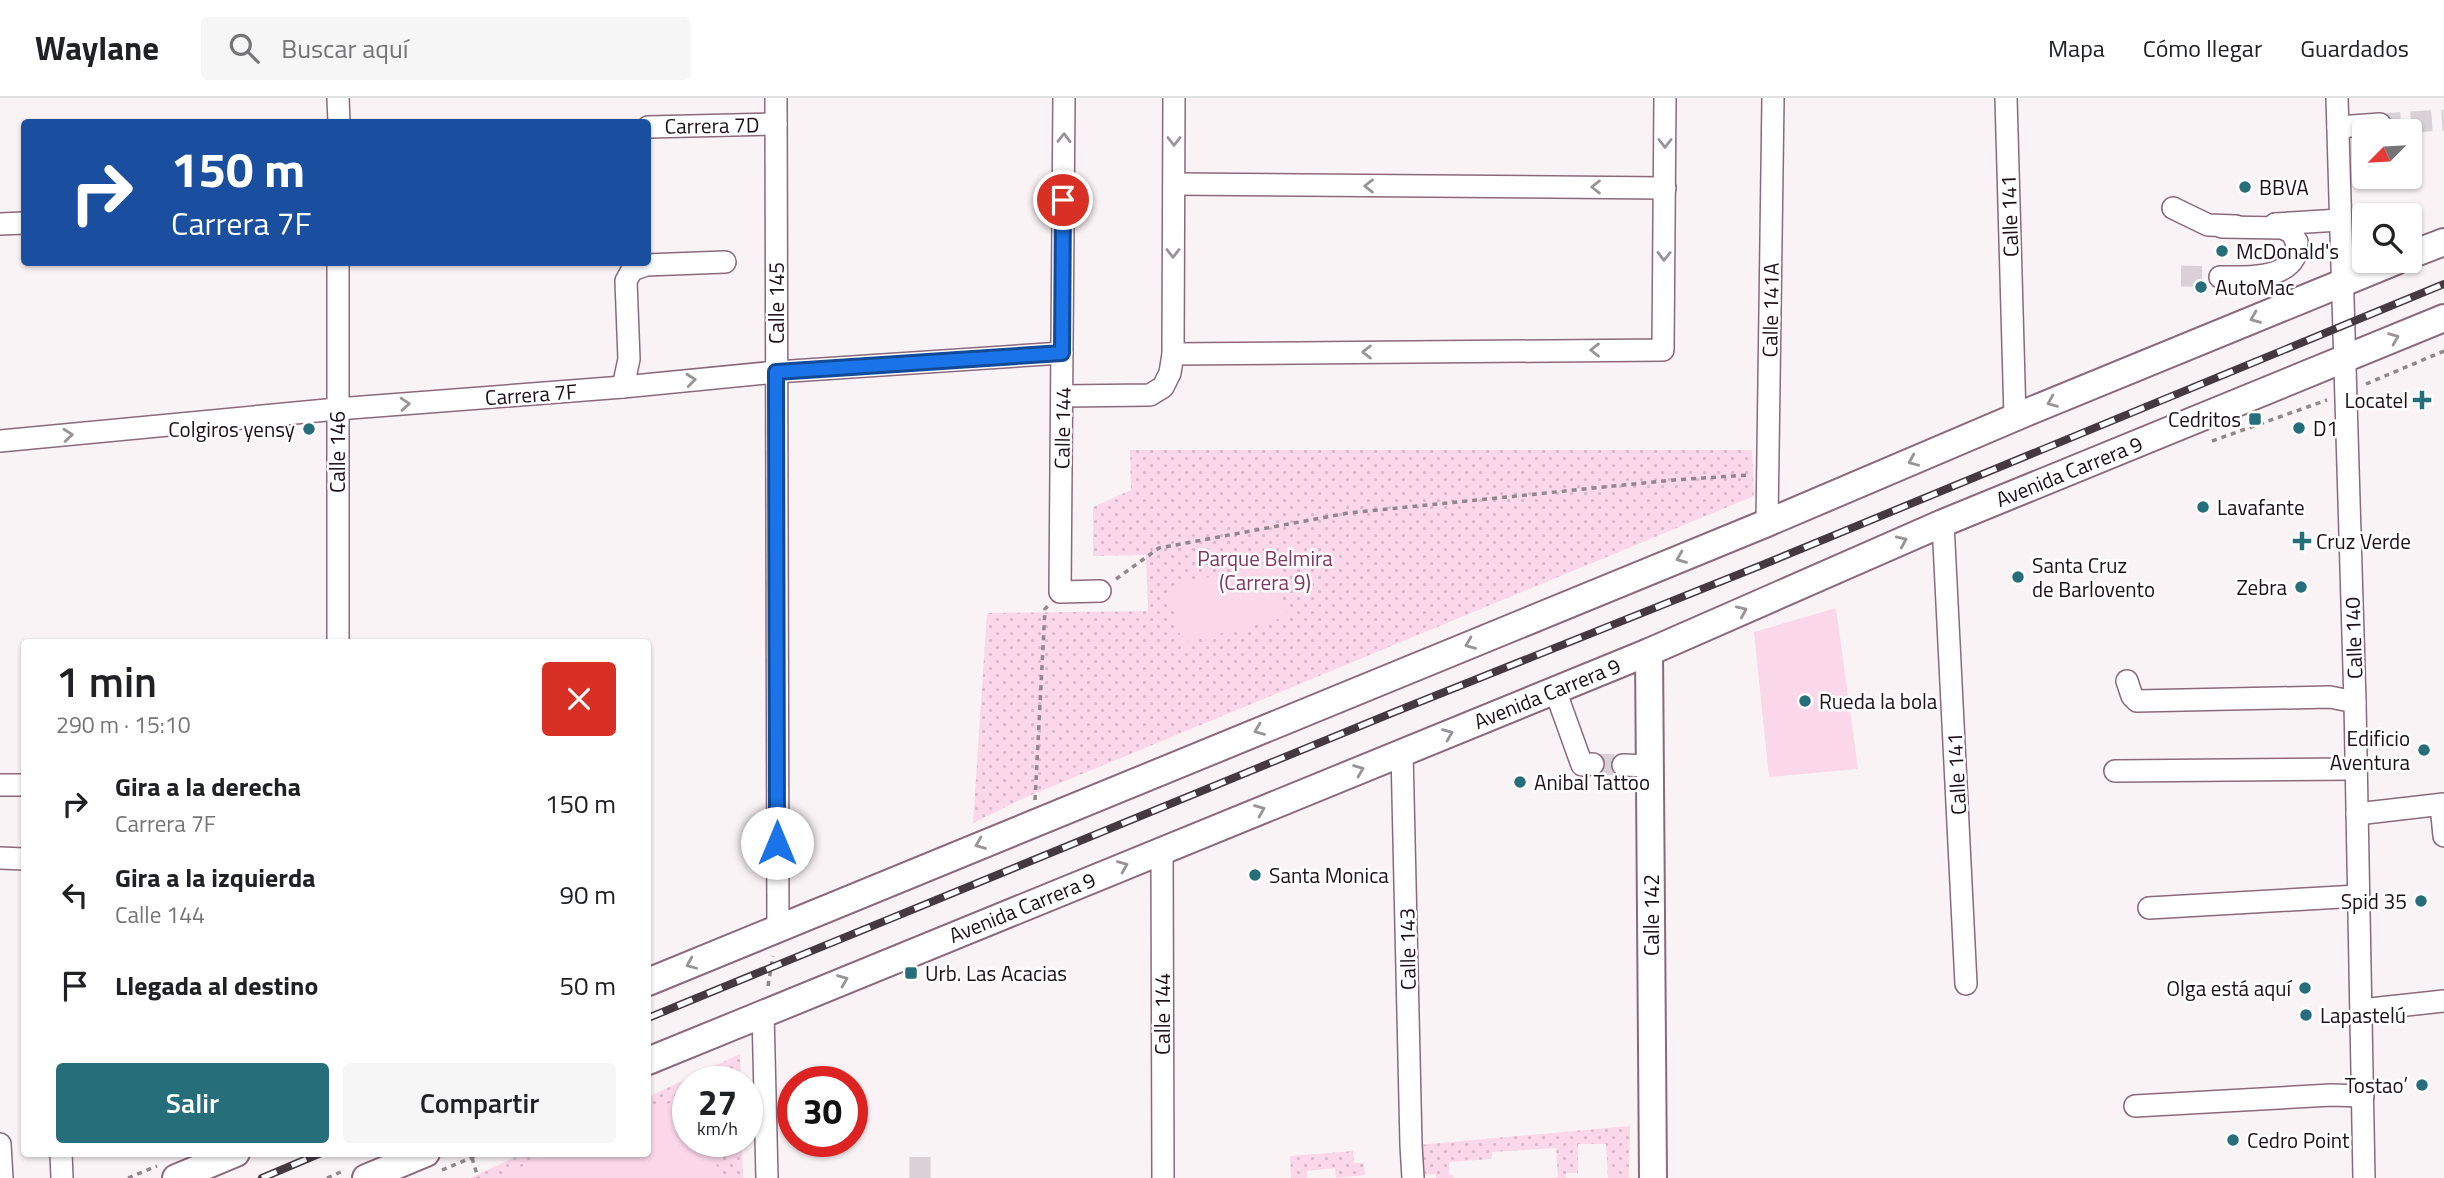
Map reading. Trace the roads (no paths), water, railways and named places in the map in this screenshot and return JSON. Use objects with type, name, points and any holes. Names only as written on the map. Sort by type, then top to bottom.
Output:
[{"type":"main road","points":[[2422,250],[2444,242]]},
{"type":"main road","points":[[651,981],[1767,523],[2365,273]]},
{"type":"main road","name":"Avenida Carrera 9","points":[[651,1060],[1649,652],[1943,523],[2444,318]]},
{"type":"main road","name":"Calle 142","points":[[1649,652],[1653,1178]]},
{"type":"main road","points":[[176,1178],[226,1157]]},
{"type":"main road","points":[[366,1178],[431,1163]]},
{"type":"street","points":[[338,98],[338,119]]},
{"type":"street","name":"Calle 145","points":[[776,98],[778,928]]},
{"type":"street","name":"Calle 144","points":[[1065,98],[1060,592],[1100,591]]},
{"type":"street","points":[[1063,396],[1150,395],[1163,387],[1170,373],[1173,354],[1174,98]]},
{"type":"street","points":[[1173,354],[1663,350],[1665,98]]},
{"type":"street","name":"Calle 141A","points":[[1767,523],[1773,98]]},
{"type":"street","name":"Calle 141","points":[[2006,98],[2015,417]]},
{"type":"street","name":"Calle 140","points":[[2337,98],[2355,702],[2364,1178]]},
{"type":"street","name":"Carrera 7D","points":[[651,127],[776,124]]},
{"type":"street","points":[[2338,127],[2352,126]]},
{"type":"street","points":[[1174,184],[1665,188]]},
{"type":"street","points":[[2173,208],[2208,225],[2282,229],[2291,232],[2297,242],[2295,257],[2285,268],[2255,277],[2220,277]]},
{"type":"street","points":[[2222,227],[2340,220]]},
{"type":"street","points":[[0,224],[21,223]]},
{"type":"street","points":[[651,265],[725,262]]},
{"type":"street","name":"Calle 146","points":[[338,266],[338,639]]},
{"type":"street","points":[[623,387],[629,359],[626,281],[632,270],[643,266]]},
{"type":"street","name":"Carrera 7F","points":[[0,441],[776,372],[1062,353]]},
{"type":"street","name":"Calle 141","points":[[1943,523],[1966,984]]},
{"type":"street","points":[[2127,681],[2132,696],[2137,701],[2330,697],[2355,702]]},
{"type":"street","points":[[1555,690],[1582,765],[1593,764]]},
{"type":"street","name":"Calle 143","points":[[1402,752],[1410,1146],[1413,1178]]},
{"type":"street","points":[[1623,765],[1650,766]]},
{"type":"street","points":[[2115,771],[2356,769]]},
{"type":"street","points":[[0,785],[21,785]]},
{"type":"street","points":[[2357,814],[2442,804],[2444,836]]},
{"type":"street","name":"Calle 144","points":[[1162,850],[1163,1178]]},
{"type":"street","points":[[0,858],[21,859]]},
{"type":"street","points":[[2150,908],[2358,896]]},
{"type":"street","points":[[2361,1010],[2444,1000]]},
{"type":"street","points":[[763,1013],[767,1178]]},
{"type":"street","points":[[2135,1106],[2331,1095],[2363,1096]]},
{"type":"street","points":[[0,1144],[2,1178]]},
{"type":"street","points":[[61,1157],[62,1178]]},
{"type":"tunnel","points":[[2422,121],[2444,120]]},
{"type":"tunnel","points":[[2181,276],[2220,277]]},
{"type":"tunnel","points":[[1593,764],[1623,765]]},
{"type":"tunnel","points":[[920,1154],[920,1178]]},
{"type":"railway","points":[[651,1017],[1392,713],[1762,565],[2444,284]]},
{"type":"railway","points":[[262,1178],[312,1157]]},
{"type":"place","name":"BBVA","points":[[2245,187]]},
{"type":"place","name":"McDonald's","points":[[2222,251]]},
{"type":"place","name":"AutoMac","points":[[2201,287]]},
{"type":"place","name":"Locatel","points":[[2422,400]]},
{"type":"place","name":"Cedritos","points":[[2255,419]]},
{"type":"place","name":"D1","points":[[2299,428]]},
{"type":"place","name":"Colgiros yensy","points":[[309,429]]},
{"type":"place","name":"Lavafante","points":[[2203,507]]},
{"type":"place","name":"Cruz Verde","points":[[2302,541]]},
{"type":"place","name":"Santa Cruz de Barlovento","points":[[2018,577]]},
{"type":"place","name":"Zebra","points":[[2301,587]]},
{"type":"place","name":"Rueda la bola","points":[[1805,701]]},
{"type":"place","name":"Edificio Aventura","points":[[2424,750]]},
{"type":"place","name":"Anibal Tattoo","points":[[1520,782]]},
{"type":"place","name":"Santa Monica","points":[[1255,875]]},
{"type":"place","name":"Spid 35","points":[[2421,901]]},
{"type":"place","name":"Urb. Las Acacias","points":[[911,973]]},
{"type":"place","name":"Olga está aquí","points":[[2305,988]]},
{"type":"place","name":"Lapastelú","points":[[2306,1015]]},
{"type":"place","name":"Tostao’","points":[[2422,1085]]},
{"type":"place","name":"Cedro Point","points":[[2233,1140]]},
{"type":"park label","name":"Parque Belmira (Carrera 9)","points":[[1265,570]]}]
